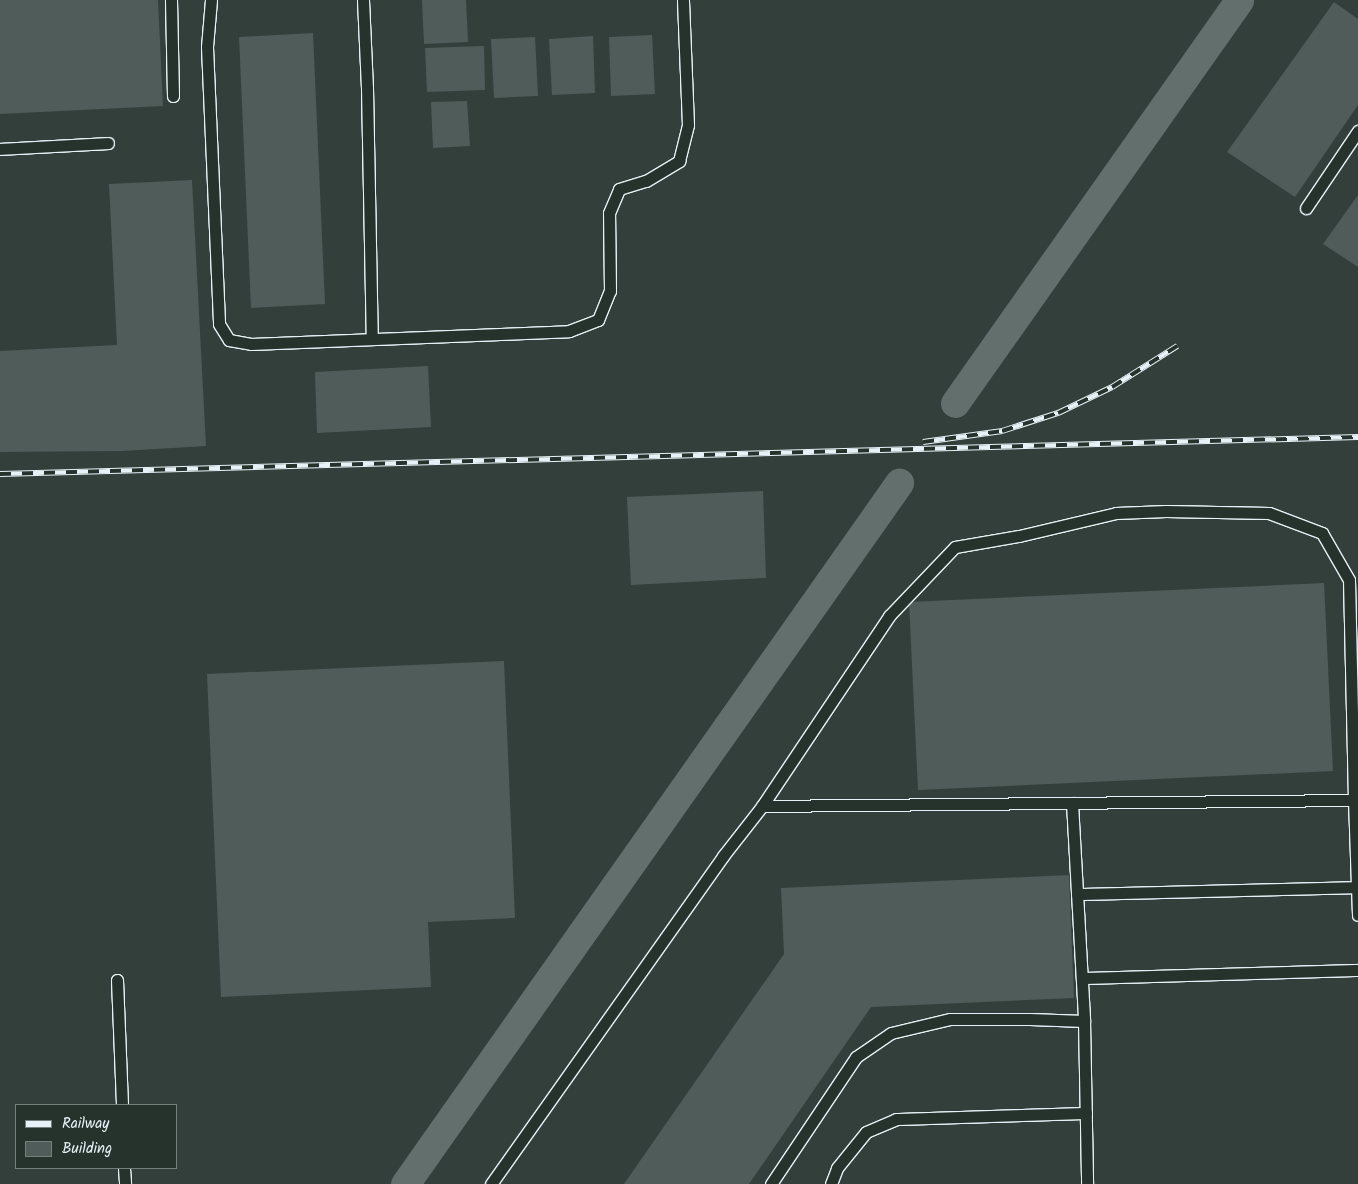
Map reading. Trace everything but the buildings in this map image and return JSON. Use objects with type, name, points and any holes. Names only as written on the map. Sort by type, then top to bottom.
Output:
[{"type":"lane","points":[[171,0],[173,96]]},
{"type":"lane","points":[[211,0],[207,47],[219,324],[229,340],[251,344],[569,331],[598,320],[610,290],[609,213],[619,189],[646,181],[678,161],[686,134],[688,126],[683,0]]},
{"type":"lane","points":[[363,0],[367,88],[372,339]]},
{"type":"lane","points":[[1306,208],[1358,131]]},
{"type":"lane","points":[[0,149],[108,144]]},
{"type":"lane","points":[[491,1184],[723,856],[762,806],[890,616],[955,547],[1019,536],[1116,513],[1166,511],[1268,513],[1322,533],[1349,580],[1358,915]]},
{"type":"lane","points":[[762,806],[1354,800]]},
{"type":"lane","points":[[1072,803],[1084,1021],[1086,1184]]},
{"type":"lane","points":[[1077,894],[1357,887]]},
{"type":"lane","points":[[1082,978],[1358,970]]},
{"type":"lane","points":[[117,980],[122,1104]]},
{"type":"lane","points":[[771,1184],[856,1058],[891,1032],[950,1019],[1084,1021]]},
{"type":"lane","points":[[831,1184],[837,1168],[866,1132],[896,1119],[1086,1113]]},
{"type":"lane","points":[[124,1169],[125,1184]]},
{"type":"shaded area","points":[[0,0],[1358,0],[1358,1184],[0,1184]]},
{"type":"waterway","points":[[955,403],[1239,0]]},
{"type":"waterway","points":[[405,1184],[899,483]]},
{"type":"railway","points":[[923,442],[1002,431],[1058,413],[1112,387],[1177,346]]},
{"type":"railway","points":[[0,474],[1358,437]]}]
